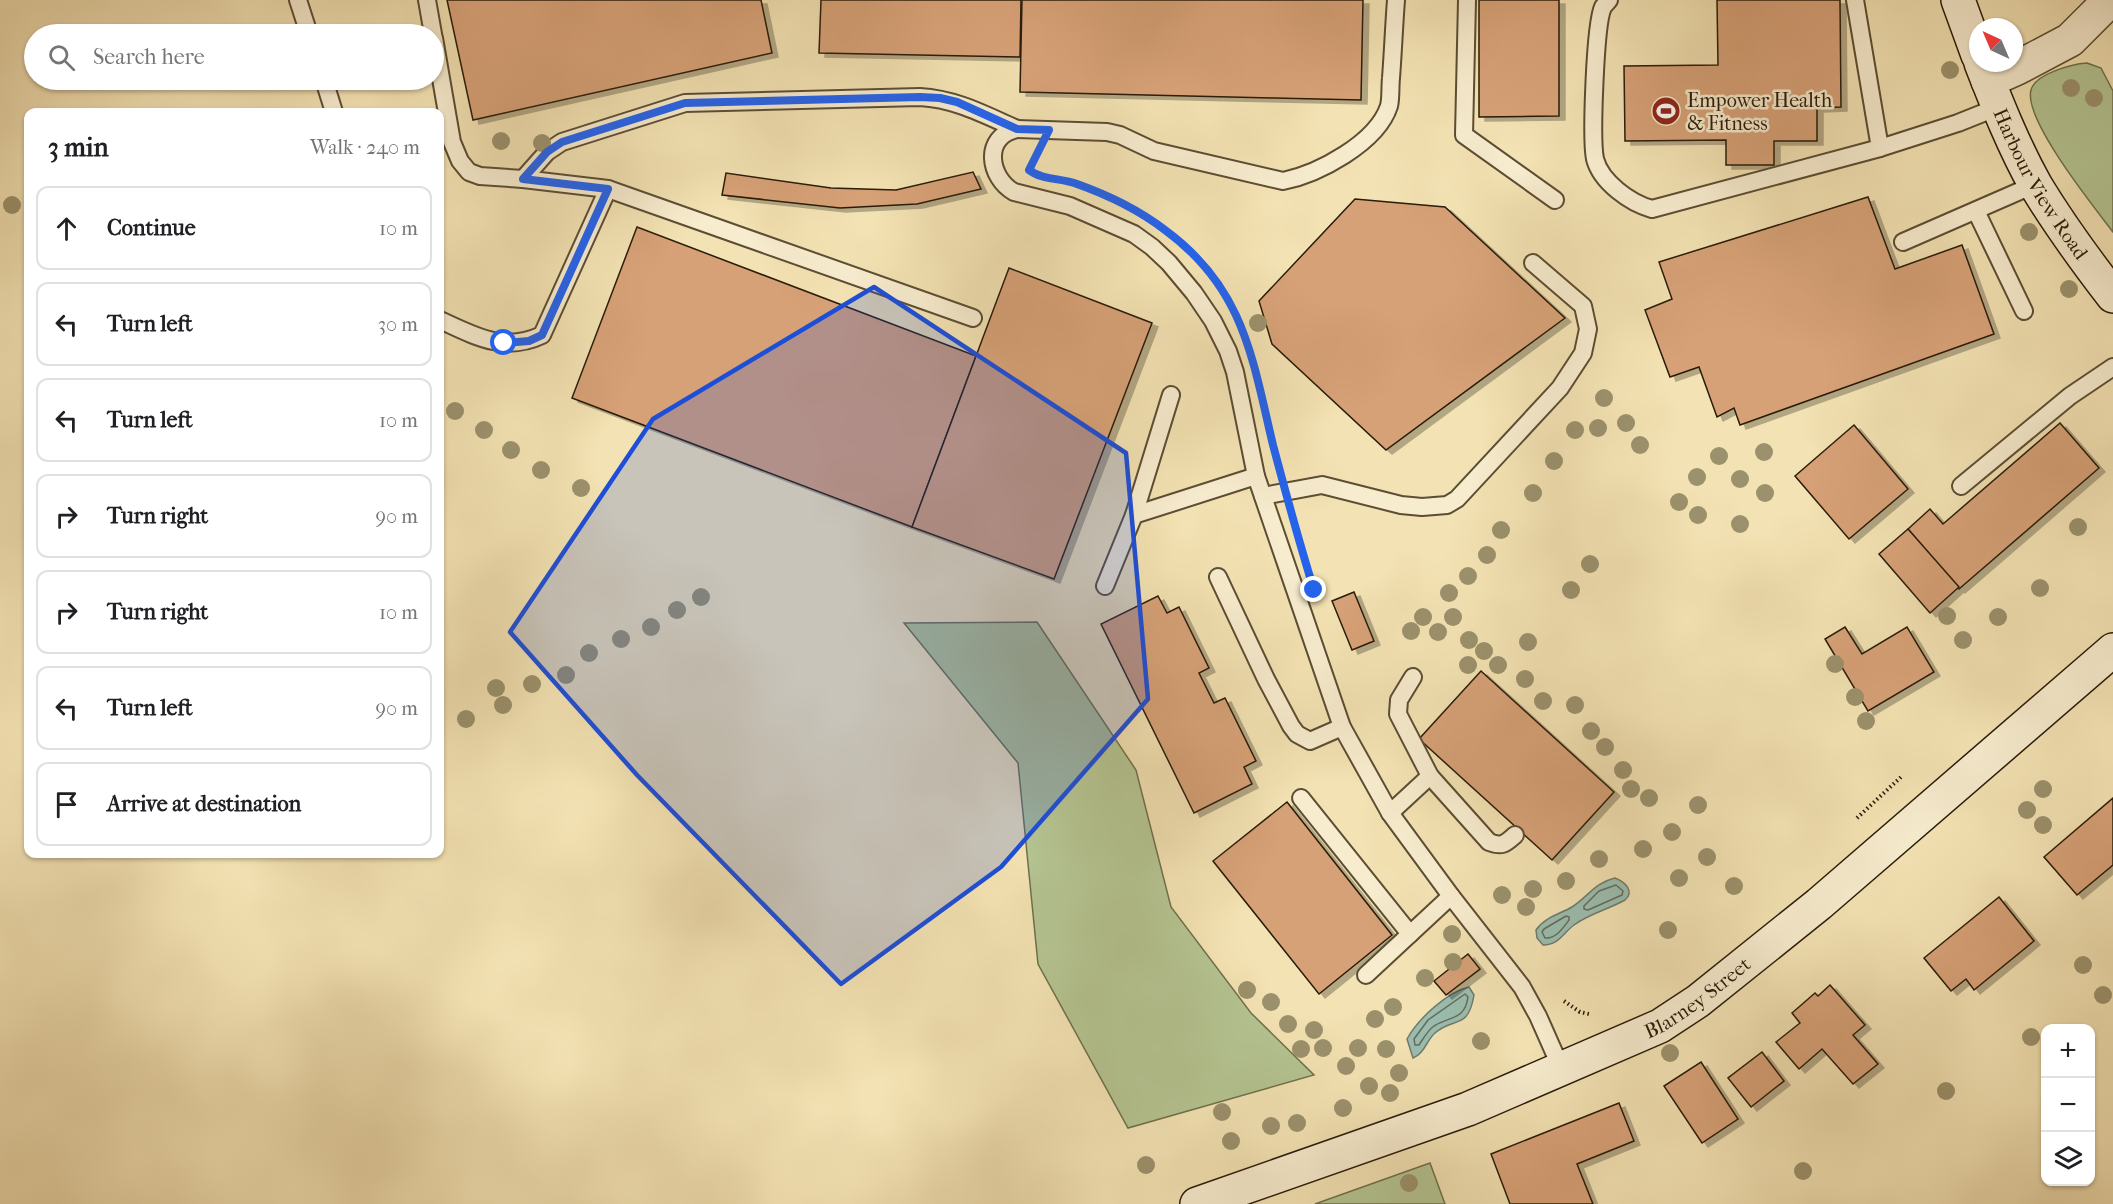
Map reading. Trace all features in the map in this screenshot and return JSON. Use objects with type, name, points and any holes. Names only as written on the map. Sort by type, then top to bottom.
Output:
[{"type":"street","name":"Harbour View Road","points":[[1958,0],[1986,76],[2036,184],[2071,239],[2113,296]]},
{"type":"street","points":[[1986,76],[2017,68],[2070,40],[2110,0]]},
{"type":"street","points":[[2110,0],[2113,21]]},
{"type":"street","name":"Blarney Street","points":[[1197,1204],[1468,1109],[1660,1026],[1698,1001],[1819,904],[2113,650]]},
{"type":"lane","points":[[298,0],[306,24]]},
{"type":"lane","points":[[427,0],[431,24]]},
{"type":"lane","points":[[1396,0],[1389,106],[1377,126],[1359,145],[1328,166],[1283,180],[1154,151],[1120,135],[1107,132],[1017,129],[999,137],[994,146],[996,167],[1006,188],[1014,192],[1070,206],[1134,234],[1152,247],[1194,293],[1213,321],[1228,351],[1235,372],[1256,477],[1342,727],[1390,813],[1522,987],[1538,1016],[1561,1068]]},
{"type":"lane","points":[[1467,0],[1464,135],[1555,200]]},
{"type":"lane","points":[[1609,0],[1603,6],[1598,30],[1593,134],[1596,160],[1607,180],[1622,194],[1636,204],[1652,209],[1880,148],[1958,123],[1986,76]]},
{"type":"lane","points":[[1855,0],[1880,148]]},
{"type":"lane","points":[[327,90],[333,108]]},
{"type":"lane","points":[[443,90],[452,142],[460,160],[469,171],[480,176],[608,189],[973,318]]},
{"type":"lane","points":[[523,179],[547,152],[562,142],[685,103],[940,98],[957,102],[1017,129]]},
{"type":"lane","points":[[1903,242],[2036,184]]},
{"type":"lane","points":[[444,322],[485,341],[516,343],[529,341],[542,335],[608,189]]},
{"type":"lane","points":[[1977,211],[2024,311]]},
{"type":"lane","points":[[1263,496],[1322,485],[1401,505],[1422,507],[1447,505],[1457,499],[1560,388],[1583,353],[1588,329],[1583,306],[1533,263]]},
{"type":"lane","points":[[1961,486],[2070,396],[2113,367]]},
{"type":"lane","points":[[1105,586],[1134,516],[1171,395]]},
{"type":"lane","points":[[1134,516],[1256,477]]},
{"type":"lane","points":[[1218,577],[1266,679],[1297,734],[1310,741],[1342,727]]},
{"type":"lane","points":[[1413,677],[1399,700],[1398,714],[1430,776],[1489,842],[1498,845],[1505,844],[1515,835]]},
{"type":"lane","points":[[1390,813],[1430,776]]},
{"type":"lane","points":[[1301,798],[1410,934]]},
{"type":"lane","points":[[1366,975],[1451,896]]},
{"type":"path","points":[[1849,825],[1902,777]]},
{"type":"path","points":[[1557,993],[1564,1002],[1581,1012],[1598,1017]]},
{"type":"highlighted area","points":[[874,287],[1126,453],[1148,699],[1001,867],[841,984],[637,775],[510,632],[653,419]]},
{"type":"green space","points":[[2087,63],[2101,68],[2113,91],[2113,232],[2048,141],[2031,103],[2031,90],[2039,79],[2072,65]]},
{"type":"green space","points":[[1037,622],[1136,770],[1171,907],[1251,1013],[1314,1075],[1128,1128],[1038,964],[1018,763],[904,623]]},
{"type":"green space","points":[[1430,1163],[1445,1204],[1315,1204]]},
{"type":"water","points":[[1615,878],[1628,887],[1629,893],[1625,900],[1580,921],[1553,943],[1543,945],[1537,938],[1536,930],[1544,922],[1578,903],[1597,886]]},
{"type":"water","points":[[1469,987],[1474,995],[1468,1014],[1435,1033],[1420,1053],[1413,1058],[1407,1039],[1418,1023],[1443,1000]]},
{"type":"building","points":[[447,0],[761,0],[772,53],[473,120]]},
{"type":"building","points":[[821,0],[1021,0],[1020,57],[819,53]]},
{"type":"building","points":[[1022,0],[1363,0],[1361,100],[1020,92]]},
{"type":"building","points":[[1479,0],[1559,0],[1559,116],[1479,117]]},
{"type":"building","points":[[1717,0],[1840,0],[1841,107],[1817,108],[1817,141],[1774,141],[1774,165],[1726,165],[1726,140],[1625,141],[1624,66],[1718,65]]},
{"type":"building","points":[[973,172],[981,189],[917,204],[840,208],[722,195],[726,173],[831,188],[896,190]]},
{"type":"building","points":[[1868,197],[1895,269],[1962,245],[1994,334],[1740,425],[1734,408],[1717,417],[1699,367],[1670,377],[1645,310],[1672,299],[1659,262]]},
{"type":"building","points":[[1355,199],[1445,207],[1565,318],[1386,450],[1272,344],[1259,301]]},
{"type":"building","points":[[637,227],[976,356],[912,527],[572,398]]},
{"type":"building","points":[[1009,268],[1152,323],[1054,579],[912,527]]},
{"type":"building","points":[[2060,423],[2099,468],[1959,589],[1908,529],[1930,509],[1943,524]]},
{"type":"building","points":[[1854,425],[1908,489],[1849,539],[1795,476]]},
{"type":"building","points":[[1908,529],[1959,587],[1930,613],[1879,554]]},
{"type":"building","points":[[1354,592],[1374,641],[1352,650],[1332,601]]},
{"type":"building","points":[[1158,596],[1167,613],[1179,607],[1209,668],[1199,673],[1214,703],[1225,698],[1256,761],[1244,767],[1252,784],[1194,813],[1101,624]]},
{"type":"building","points":[[1845,627],[1862,654],[1907,627],[1934,672],[1868,711],[1825,639]]},
{"type":"building","points":[[1481,671],[1614,792],[1552,860],[1419,739]]},
{"type":"building","points":[[2113,798],[2113,865],[2077,895],[2044,857]]},
{"type":"building","points":[[1287,802],[1392,935],[1319,994],[1213,861]]},
{"type":"building","points":[[1999,897],[2034,941],[1974,990],[1966,979],[1951,991],[1924,958]]},
{"type":"building","points":[[1468,954],[1480,969],[1446,995],[1434,981]]},
{"type":"building","points":[[1830,985],[1865,1025],[1853,1035],[1878,1064],[1853,1084],[1822,1049],[1799,1069],[1776,1042],[1800,1023],[1792,1013],[1815,993],[1818,996]]},
{"type":"building","points":[[1762,1052],[1784,1081],[1751,1107],[1728,1078]]},
{"type":"building","points":[[1701,1062],[1738,1119],[1702,1143],[1664,1086]]},
{"type":"building","points":[[1619,1103],[1634,1141],[1577,1164],[1593,1204],[1510,1204],[1491,1154]]},
{"type":"place","name":"Empower Health & Fitness","points":[[1666,111]]},
{"type":"route","points":[[504,343],[529,341],[542,335],[608,189],[523,179],[547,152],[562,142],[685,103],[920,97],[957,102],[1017,129],[1049,130],[1029,170],[1036,175],[1074,183],[1098,192],[1145,216],[1166,231],[1204,265],[1229,301],[1247,340],[1258,374],[1293,524],[1314,590]]}]
